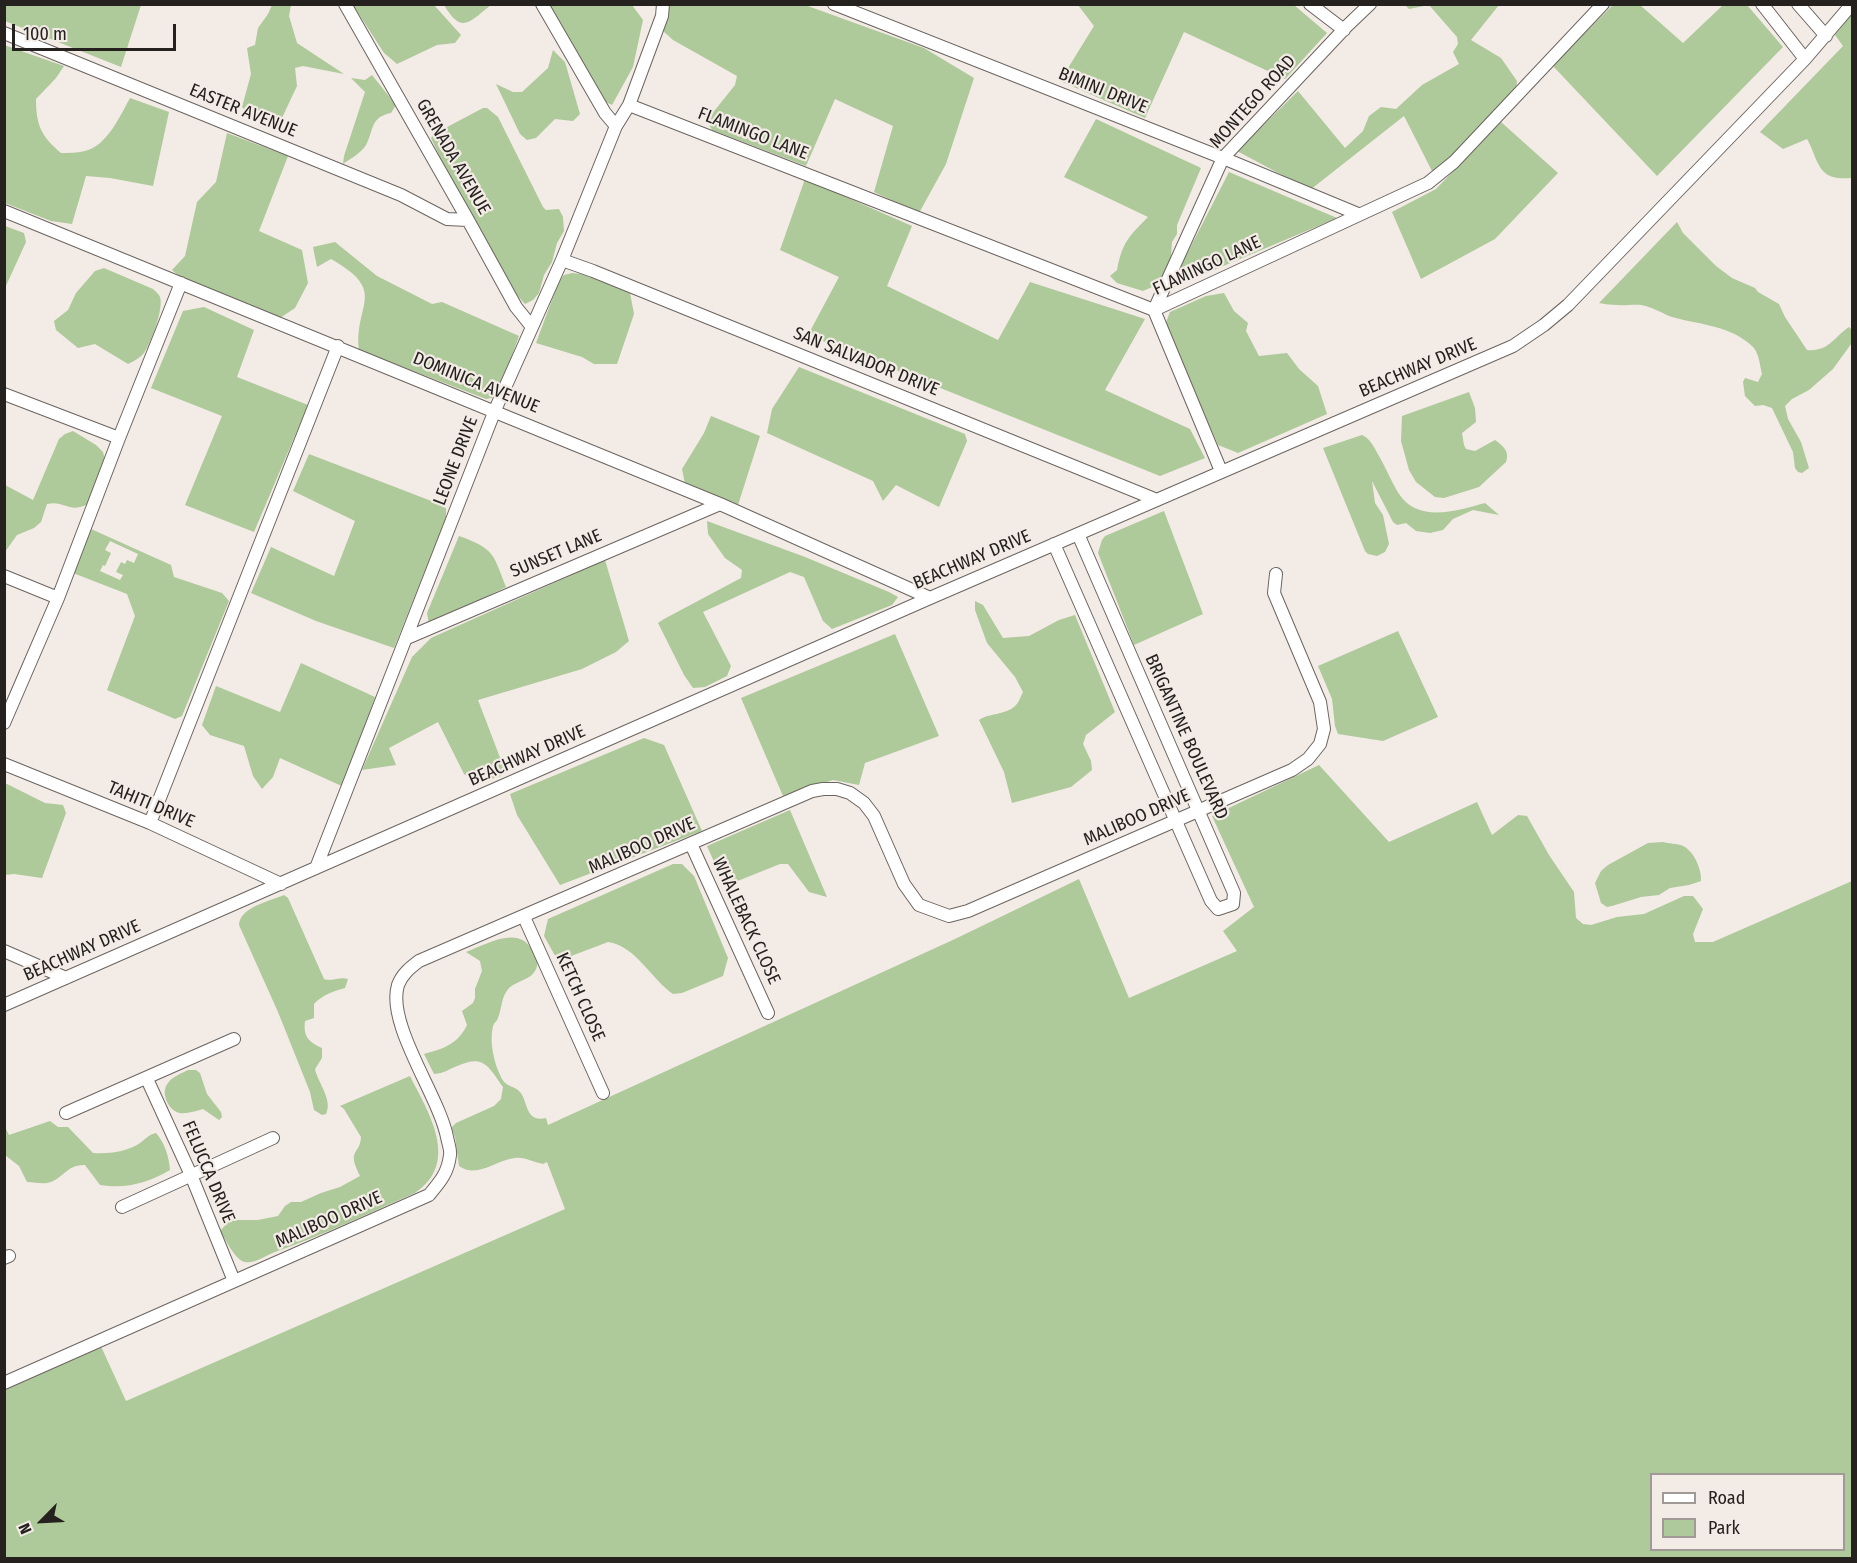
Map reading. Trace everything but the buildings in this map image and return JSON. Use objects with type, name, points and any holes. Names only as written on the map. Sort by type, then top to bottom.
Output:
[{"type":"street","name":"GRENADA AVENUE","points":[[345,4],[516,307],[532,327]]},
{"type":"street","points":[[542,4],[605,113],[616,126]]},
{"type":"street","name":"LEONE DRIVE","points":[[316,868],[495,410],[562,260],[616,126],[629,105],[662,16],[663,4]]},
{"type":"street","name":"BIMINI DRIVE","points":[[834,4],[1358,214]]},
{"type":"street","points":[[1310,4],[1344,30]]},
{"type":"street","name":"MONTEGO ROAD","points":[[1154,310],[1223,158],[1370,4]]},
{"type":"street","name":"FLAMINGO LANE","points":[[629,105],[1154,310],[1428,183],[1454,162],[1604,4]]},
{"type":"street","points":[[1762,4],[1805,59]]},
{"type":"street","points":[[1798,4],[1826,36]]},
{"type":"street","name":"BEACHWAY DRIVE","points":[[4,1005],[930,598],[1513,346],[1568,305],[1805,59],[1852,4]]},
{"type":"street","name":"EASTER AVENUE","points":[[4,33],[401,195],[447,219],[468,220]]},
{"type":"street","name":"DOMINICA AVENUE","points":[[4,211],[720,504],[930,598]]},
{"type":"street","name":"SAN SALVADOR DRIVE","points":[[562,260],[604,275],[1157,500]]},
{"type":"street","points":[[4,723],[58,598],[181,283]]},
{"type":"street","points":[[1154,310],[1221,471]]},
{"type":"street","points":[[150,823],[338,346]]},
{"type":"street","points":[[4,394],[119,438]]},
{"type":"street","name":"SUNSET LANE","points":[[407,638],[720,504]]},
{"type":"street","name":"BRIGANTINE BOULEVARD","points":[[1054,544],[1211,901],[1218,909],[1233,904],[1234,893],[1078,534]]},
{"type":"street","name":"MALIBOO DRIVE","points":[[4,1383],[429,1196],[444,1177],[450,1153],[445,1124],[402,1028],[396,1000],[399,984],[407,970],[419,962],[812,791],[837,789],[850,793],[864,803],[874,816],[904,884],[919,905],[949,916],[968,911],[1292,770],[1308,759],[1320,744],[1324,729],[1320,702],[1274,593],[1276,574]]},
{"type":"street","points":[[4,576],[58,598]]},
{"type":"street","name":"TAHITI DRIVE","points":[[4,764],[150,823],[281,884]]},
{"type":"street","name":"WHALEBACK CLOSE","points":[[691,844],[768,1013]]},
{"type":"street","name":"KETCH CLOSE","points":[[524,917],[603,1093]]},
{"type":"street","points":[[4,951],[66,978]]},
{"type":"street","points":[[66,1113],[234,1039]]},
{"type":"street","name":"FELUCCA DRIVE","points":[[147,1078],[191,1175],[234,1281]]},
{"type":"street","points":[[122,1207],[273,1138]]},
{"type":"green space","points":[[4,5],[141,5],[121,67],[5,21]]},
{"type":"green space","points":[[272,5],[291,5],[289,16],[297,43],[344,74],[303,66],[295,68],[297,86],[281,120],[254,119],[242,107],[251,74],[247,48],[255,45],[258,28]]},
{"type":"green space","points":[[353,5],[434,5],[461,35],[455,43],[437,45],[397,64],[384,53]]},
{"type":"green space","points":[[444,5],[491,5],[466,23],[461,23],[450,14]]},
{"type":"green space","points":[[549,5],[632,5],[643,20],[633,67],[612,105],[606,102]]},
{"type":"green space","points":[[669,5],[805,5],[924,48],[974,78],[946,164],[919,213],[874,192],[893,126],[835,99],[806,166],[712,130],[707,120],[735,85],[737,76],[673,40],[663,31]]},
{"type":"green space","points":[[1078,5],[1294,5],[1327,33],[1285,79],[1184,32],[1145,118],[1060,81],[1094,26]]},
{"type":"green space","points":[[1405,5],[1429,5],[1409,9]]},
{"type":"green space","points":[[1429,5],[1499,5],[1471,40],[1501,58],[1517,81],[1516,91],[1449,161],[1433,173],[1404,116],[1310,190],[1237,151],[1298,91],[1345,148],[1363,131],[1369,116],[1381,107],[1396,109],[1422,85],[1459,64],[1453,52],[1458,44],[1457,37]]},
{"type":"green space","points":[[1613,5],[1640,5],[1683,43],[1723,5],[1747,5],[1783,47],[1657,176],[1552,65]]},
{"type":"green space","points":[[1852,14],[1852,178],[1841,178],[1833,177],[1823,171],[1807,139],[1783,149],[1760,132],[1843,46],[1835,35]]},
{"type":"green space","points":[[4,45],[64,66],[36,99],[37,116],[41,129],[61,153],[85,151],[100,143],[112,129],[130,98],[169,112],[153,186],[86,176],[72,224],[51,221],[5,203]]},
{"type":"green space","points":[[553,50],[565,62],[580,114],[573,121],[555,119],[536,138],[527,140],[520,134],[496,84],[513,92],[522,92],[548,68]]},
{"type":"green space","points":[[372,75],[396,105],[391,113],[376,121],[364,148],[343,164],[365,92],[351,78],[365,80]]},
{"type":"green space","points":[[487,108],[498,117],[543,207],[546,210],[559,209],[563,217],[564,231],[557,243],[552,262],[544,275],[539,293],[525,304],[516,294],[450,179],[431,138],[434,134]]},
{"type":"green space","points":[[1096,119],[1201,168],[1177,225],[1177,234],[1172,242],[1170,271],[1159,284],[1143,291],[1117,283],[1110,276],[1117,270],[1127,240],[1148,217],[1064,177]]},
{"type":"green space","points":[[1501,122],[1558,173],[1495,239],[1421,279],[1392,212],[1436,189]]},
{"type":"green space","points":[[227,133],[288,156],[259,231],[302,250],[308,283],[295,308],[280,318],[185,281],[172,270],[185,256],[197,202],[216,182]]},
{"type":"green space","points":[[1229,172],[1337,218],[1169,289]]},
{"type":"green space","points":[[805,179],[912,226],[887,286],[998,340],[1030,282],[1145,319],[1105,390],[1190,429],[1205,458],[1160,476],[808,335],[839,277],[780,250]]},
{"type":"green space","points":[[1677,222],[1683,233],[1716,266],[1732,278],[1755,288],[1779,304],[1807,350],[1821,349],[1849,327],[1852,330],[1851,344],[1833,369],[1809,390],[1792,399],[1785,406],[1788,419],[1801,442],[1809,468],[1802,473],[1795,468],[1793,452],[1772,408],[1763,405],[1755,406],[1745,396],[1743,382],[1745,378],[1758,382],[1762,374],[1757,353],[1745,340],[1726,330],[1671,317],[1647,306],[1599,303]]},
{"type":"green space","points":[[5,226],[24,233],[26,242],[5,288]]},
{"type":"green space","points":[[335,242],[377,276],[432,304],[442,302],[519,336],[497,397],[486,399],[359,350],[364,290],[349,270],[331,259],[317,267],[313,247]]},
{"type":"green space","points":[[104,268],[153,289],[160,297],[159,317],[150,342],[142,355],[128,364],[95,344],[78,348],[56,330],[54,321],[68,310],[76,293],[95,271]]},
{"type":"green space","points":[[582,274],[630,293],[634,314],[617,364],[594,364],[582,357],[536,343],[559,281],[564,275]]},
{"type":"green space","points":[[1224,293],[1234,311],[1248,323],[1246,331],[1259,356],[1287,353],[1299,369],[1318,386],[1327,414],[1238,453],[1218,445],[1165,325],[1170,312],[1206,296]]},
{"type":"green space","points":[[204,307],[254,330],[237,377],[308,405],[254,532],[185,505],[222,416],[151,388],[183,311]]},
{"type":"green space","points":[[799,367],[965,434],[967,441],[939,507],[896,485],[883,501],[873,481],[767,433],[772,409]]},
{"type":"green space","points":[[1469,392],[1475,408],[1476,422],[1462,433],[1466,449],[1475,451],[1495,440],[1506,452],[1506,462],[1479,487],[1444,498],[1435,497],[1416,482],[1409,470],[1401,441],[1402,416]]},
{"type":"green space","points":[[711,416],[760,436],[738,505],[685,484],[682,469],[704,433]]},
{"type":"green space","points":[[73,431],[96,445],[103,452],[105,460],[88,504],[76,508],[53,503],[47,504],[41,522],[34,528],[17,535],[5,552],[5,485],[33,500],[59,439]]},
{"type":"green space","points":[[1362,435],[1374,447],[1399,494],[1417,509],[1439,512],[1485,503],[1499,515],[1473,510],[1453,519],[1443,530],[1430,533],[1416,531],[1406,523],[1397,525],[1393,522],[1372,481],[1375,503],[1383,515],[1389,544],[1385,552],[1377,556],[1368,554],[1323,448]]},
{"type":"green space","points":[[309,454],[446,508],[446,518],[394,648],[316,621],[251,593],[271,547],[334,576],[355,521],[293,491]]},
{"type":"green space","points":[[1164,511],[1203,614],[1134,645],[1098,553],[1105,536]]},
{"type":"green space","points":[[707,521],[805,557],[898,597],[892,605],[832,629],[823,621],[804,577],[790,572],[703,612],[731,666],[727,676],[705,687],[693,688],[658,623],[741,578],[742,570],[725,558],[708,534]]},
{"type":"green space","points":[[91,529],[171,565],[174,577],[222,593],[229,601],[182,716],[175,719],[107,690],[135,616],[127,594],[73,573]],"holes":[[[110,541],[138,554],[134,563],[127,560],[125,564],[121,562],[116,572],[123,575],[120,580],[100,571],[111,553],[105,550]]]},
{"type":"green space","points":[[459,536],[480,545],[491,554],[506,587],[429,625],[427,613]]},
{"type":"green space","points":[[605,560],[629,641],[616,652],[582,669],[478,700],[504,768],[501,776],[479,783],[464,774],[438,722],[389,748],[396,765],[362,770],[412,657],[431,638]]},
{"type":"green space","points":[[975,601],[983,605],[1003,638],[1029,636],[1059,620],[1075,615],[1115,712],[1086,735],[1083,744],[1091,761],[1092,770],[1071,787],[1012,803],[1004,772],[979,720],[1012,708],[1023,692],[1015,677],[987,643],[975,610]]},
{"type":"green space","points":[[1398,631],[1438,717],[1383,741],[1338,734],[1332,699],[1318,666]]},
{"type":"green space","points":[[895,634],[939,736],[865,763],[859,785],[833,780],[783,796],[741,698]]},
{"type":"green space","points":[[301,663],[375,697],[346,788],[280,758],[273,777],[262,789],[253,776],[244,746],[210,735],[202,725],[216,686],[280,712]]},
{"type":"green space","points":[[644,738],[664,745],[702,831],[560,885],[517,815],[510,794]]},
{"type":"green space","points":[[1319,765],[1389,842],[1477,802],[1492,835],[1518,815],[1527,816],[1549,855],[1574,892],[1576,918],[1583,924],[1591,925],[1617,917],[1644,914],[1684,896],[1693,896],[1703,909],[1693,934],[1695,942],[1713,942],[1852,881],[1852,1558],[5,1558],[5,1380],[98,1340],[126,1401],[565,1209],[547,1162],[543,1164],[515,1158],[473,1171],[459,1166],[455,1137],[451,1128],[456,1123],[494,1106],[501,1099],[503,1087],[489,1068],[479,1062],[473,1061],[434,1074],[424,1054],[449,1045],[459,1037],[467,1025],[462,1011],[473,1003],[475,989],[482,971],[480,961],[466,952],[503,938],[513,938],[521,939],[528,945],[537,960],[533,974],[509,988],[504,995],[498,1018],[493,1026],[492,1046],[499,1073],[504,1082],[520,1092],[528,1110],[534,1117],[546,1118],[548,1125],[955,939],[1079,879],[1129,998],[1237,951],[1223,931],[1254,907],[1212,816]]},
{"type":"green space","points":[[5,783],[45,803],[63,805],[66,813],[42,878],[5,875]]},
{"type":"green space","points":[[790,810],[827,897],[809,892],[788,864],[780,864],[725,886],[707,846]]},
{"type":"green space","points":[[1663,842],[1681,845],[1691,852],[1699,866],[1701,881],[1670,888],[1659,895],[1641,897],[1612,906],[1607,907],[1601,903],[1595,883],[1601,871],[1648,843]]},
{"type":"green space","points":[[673,864],[682,864],[694,876],[728,958],[723,976],[682,993],[673,994],[635,956],[618,945],[608,942],[558,961],[544,936],[548,919]]},
{"type":"green space","points":[[284,895],[288,898],[324,979],[348,979],[345,988],[317,1001],[314,1004],[314,1018],[305,1021],[308,1038],[322,1048],[322,1058],[315,1069],[328,1103],[326,1114],[322,1115],[314,1110],[310,1092],[278,1012],[239,925],[244,914],[250,909]]},
{"type":"green space","points":[[188,1070],[196,1070],[200,1073],[207,1094],[221,1112],[222,1117],[219,1120],[203,1109],[189,1113],[176,1112],[166,1101],[165,1091],[168,1083],[177,1075]]},
{"type":"green space","points":[[410,1076],[432,1121],[436,1136],[438,1152],[436,1167],[429,1181],[415,1193],[257,1261],[245,1262],[238,1258],[220,1231],[229,1221],[258,1220],[278,1216],[291,1202],[301,1202],[340,1187],[360,1176],[354,1156],[361,1137],[340,1106]]},
{"type":"green space","points":[[50,1121],[58,1127],[68,1127],[93,1153],[124,1150],[156,1133],[166,1150],[170,1170],[136,1184],[110,1186],[100,1185],[85,1165],[79,1165],[52,1181],[27,1182],[19,1166],[5,1155],[5,1127],[9,1135]]}]
